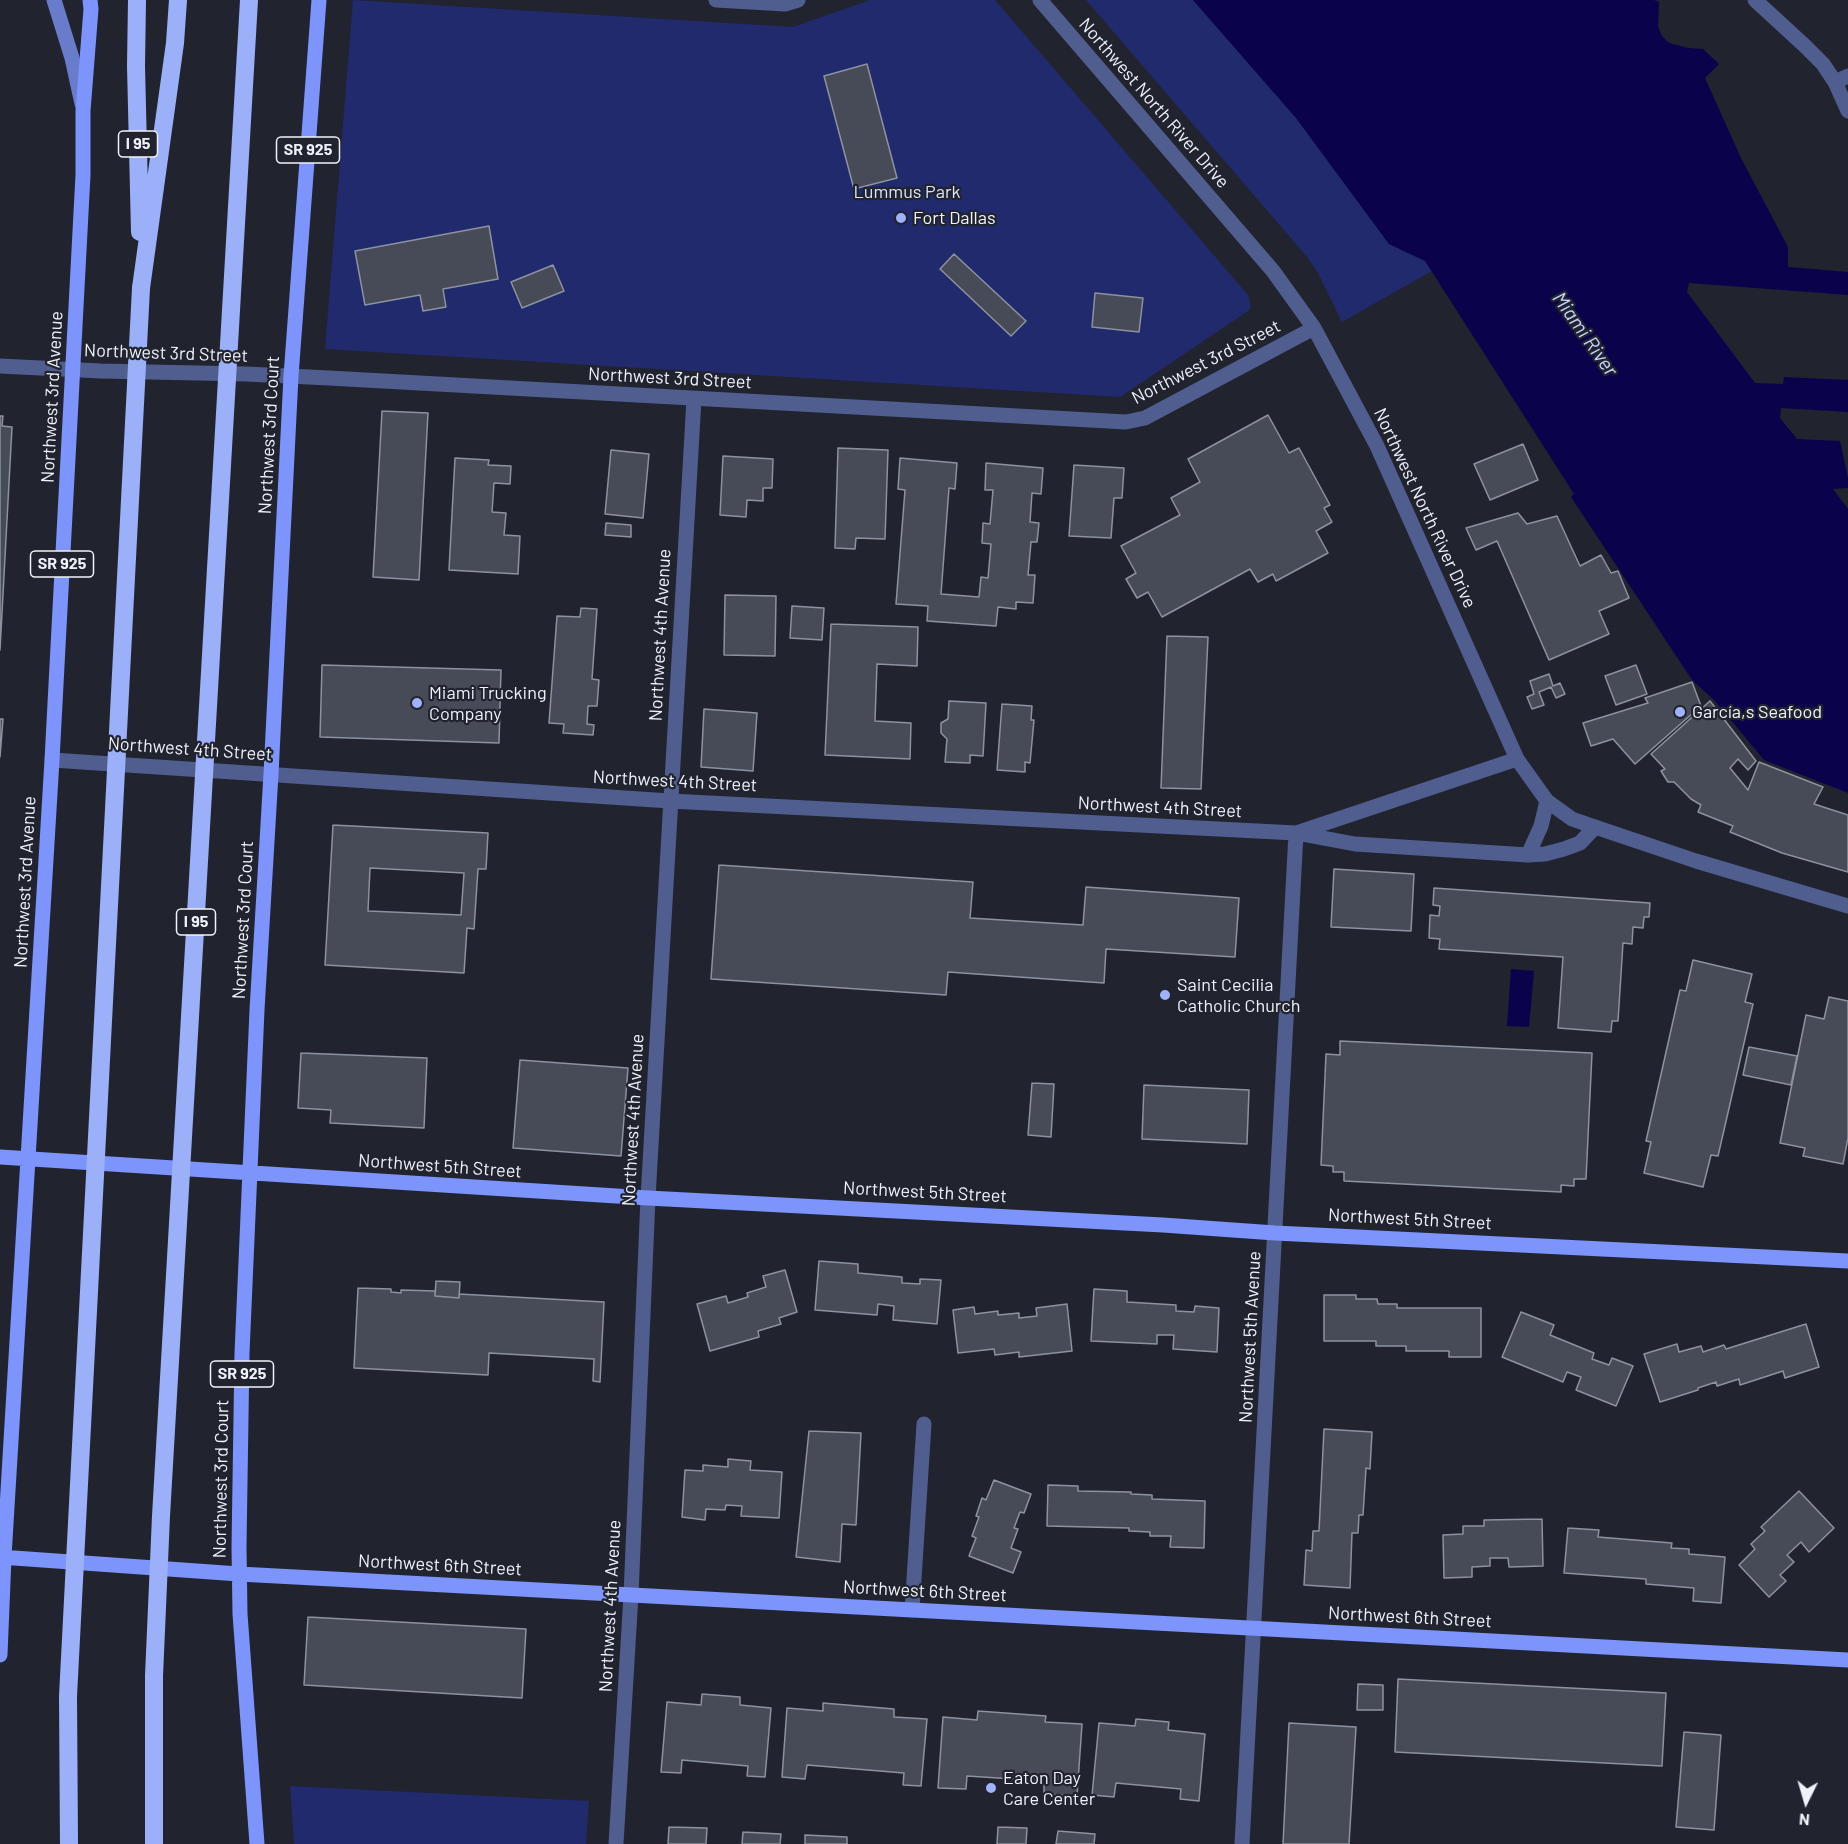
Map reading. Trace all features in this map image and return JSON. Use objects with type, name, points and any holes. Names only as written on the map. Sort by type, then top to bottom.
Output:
[{"type":"highway","name":"I 95","points":[[69,1844],[68,1696],[141,288],[137,0]]},
{"type":"highway","points":[[141,288],[175,43],[178,0]]},
{"type":"highway","name":"I 95","points":[[154,1844],[154,1676],[161,1516],[249,0]]},
{"type":"main road","name":"Northwest 3rd Avenue","points":[[54,0],[72,58],[83,111]]},
{"type":"main road","name":"Northwest 3rd Avenue","points":[[0,1655],[2,1557],[29,1160],[52,760],[90,0]]},
{"type":"main road","name":"Northwest 3rd Court","points":[[256,1844],[239,1574],[242,1353],[249,1174],[291,376],[319,0]]},
{"type":"main road","name":"Northwest 5th Street","points":[[0,1157],[648,1198],[1275,1233],[1848,1261]]},
{"type":"main road","name":"Northwest 6th Street","points":[[2,1557],[239,1574],[1848,1660]]},
{"type":"street","points":[[716,0],[785,4],[798,0]]},
{"type":"street","name":"Northwest North River Drive","points":[[1040,0],[1273,271],[1314,328],[1377,446],[1517,759],[1546,801],[1572,819],[1595,827],[1696,861],[1848,906]]},
{"type":"street","points":[[1755,0],[1822,64],[1842,79],[1848,111]]},
{"type":"street","name":"Northwest 3rd Street","points":[[0,366],[291,376],[1126,423],[1145,418],[1314,328]]},
{"type":"street","name":"Northwest 4th Avenue","points":[[616,1844],[631,1595],[648,1198],[694,399]]},
{"type":"street","name":"Northwest 4th Street","points":[[1296,833],[1517,759]]},
{"type":"street","name":"Northwest 4th Street","points":[[52,760],[670,801],[1296,833],[1355,844],[1528,855],[1545,854],[1580,843],[1595,827]]},
{"type":"street","points":[[1528,855],[1541,826],[1546,801]]},
{"type":"street","name":"Northwest 5th Avenue","points":[[1242,1844],[1296,833]]},
{"type":"street","points":[[912,1610],[924,1424]]},
{"type":"green space","name":"Lummus Park","points":[[353,0],[793,27],[870,0],[995,0],[1248,295],[1251,307],[1120,397],[325,349]]},
{"type":"green space","points":[[1086,0],[1193,0],[1296,118],[1389,244],[1425,261],[1432,271],[1342,322],[1308,258]]},
{"type":"green space","points":[[290,1786],[589,1801],[586,1844],[294,1844]]},
{"type":"water","name":"Miami River","points":[[1193,0],[1654,0],[1659,2],[1658,26],[1662,36],[1669,43],[1703,49],[1719,64],[1705,78],[1741,158],[1788,247],[1788,267],[1848,272],[1848,295],[1689,283],[1687,292],[1755,383],[1783,384],[1784,377],[1848,380],[1848,412],[1781,408],[1780,418],[1797,439],[1840,441],[1848,478],[1848,488],[1833,489],[1848,509],[1848,793],[1764,760],[1715,701],[1692,680],[1571,497],[1574,494],[1425,261],[1389,244],[1296,118]]},
{"type":"water","points":[[1511,969],[1534,971],[1529,1027],[1507,1026]]},
{"type":"building","points":[[867,64],[897,178],[854,189],[824,76]]},
{"type":"building","points":[[489,226],[498,279],[443,289],[446,307],[423,311],[420,295],[365,305],[355,251]]},
{"type":"building","points":[[954,254],[1026,321],[1011,336],[940,269]]},
{"type":"building","points":[[553,265],[564,291],[522,308],[511,282]]},
{"type":"building","points":[[1095,293],[1143,298],[1139,332],[1092,327]]},
{"type":"building","points":[[382,411],[428,413],[419,580],[373,577]]},
{"type":"building","points":[[1268,415],[1289,453],[1299,448],[1330,505],[1324,508],[1332,522],[1316,531],[1328,553],[1276,581],[1273,574],[1258,582],[1250,569],[1162,617],[1148,592],[1137,598],[1126,579],[1136,573],[1121,546],[1180,515],[1171,498],[1200,482],[1188,459]]},
{"type":"building","points":[[0,416],[3,416],[2,426],[12,427],[0,650]]},
{"type":"building","points":[[1523,444],[1538,480],[1490,500],[1474,464]]},
{"type":"building","points":[[838,448],[888,450],[885,539],[856,538],[855,549],[835,548]]},
{"type":"building","points":[[611,450],[649,454],[643,518],[605,514]]},
{"type":"building","points":[[723,456],[773,459],[772,488],[763,488],[763,501],[747,500],[746,517],[720,515]]},
{"type":"building","points":[[455,458],[489,460],[488,465],[511,466],[510,484],[494,483],[492,512],[506,513],[504,535],[520,536],[518,574],[449,570]]},
{"type":"building","points":[[900,458],[957,463],[955,489],[949,488],[941,594],[979,597],[981,577],[988,578],[991,544],[982,543],[983,523],[990,524],[993,490],[985,490],[986,463],[1043,468],[1041,494],[1032,493],[1030,522],[1039,523],[1037,542],[1031,542],[1028,575],[1035,575],[1033,603],[1016,602],[1016,609],[998,607],[996,626],[927,621],[928,606],[896,604],[905,490],[898,489]]},
{"type":"building","points":[[1074,465],[1124,468],[1122,498],[1114,498],[1111,538],[1069,536]]},
{"type":"building","points":[[1518,513],[1527,524],[1557,516],[1580,566],[1601,555],[1611,573],[1618,571],[1629,598],[1599,611],[1609,634],[1549,660],[1497,541],[1476,550],[1466,528]]},
{"type":"building","points":[[606,523],[631,525],[631,537],[605,535]]},
{"type":"building","points":[[725,595],[776,596],[775,656],[724,655]]},
{"type":"building","points":[[792,606],[824,608],[822,640],[790,638]]},
{"type":"building","points":[[581,608],[597,609],[592,679],[599,680],[597,706],[588,706],[587,724],[594,725],[593,735],[563,733],[564,724],[549,723],[557,616],[580,617]]},
{"type":"building","points":[[831,624],[918,627],[917,666],[877,664],[875,721],[911,723],[910,759],[825,755]]},
{"type":"building","points":[[1167,636],[1208,637],[1201,789],[1161,788]]},
{"type":"building","points":[[322,665],[501,670],[499,743],[320,737]]},
{"type":"building","points":[[1636,665],[1647,694],[1616,705],[1605,676]]},
{"type":"building","points":[[1549,674],[1553,686],[1560,683],[1565,694],[1556,698],[1551,687],[1539,692],[1544,705],[1532,709],[1527,697],[1534,694],[1530,681]]},
{"type":"building","points":[[1692,682],[1701,706],[1635,764],[1613,739],[1591,746],[1583,723],[1648,703],[1645,698]]},
{"type":"building","points":[[949,701],[986,703],[983,756],[970,755],[970,763],[945,762],[947,739],[941,733],[941,723],[948,719]]},
{"type":"building","points":[[1710,701],[1756,761],[1748,770],[1738,759],[1730,768],[1748,790],[1759,762],[1823,787],[1814,804],[1848,815],[1848,872],[1782,853],[1730,832],[1733,826],[1698,812],[1701,805],[1691,799],[1674,782],[1668,782],[1661,771],[1665,769],[1651,754]]},
{"type":"building","points":[[1002,704],[1032,706],[1031,720],[1034,720],[1030,763],[1025,762],[1025,772],[997,770]]},
{"type":"building","points":[[704,709],[757,713],[753,771],[701,767]]},
{"type":"building","points":[[0,719],[3,719],[0,757]]},
{"type":"building","points":[[333,825],[488,833],[486,869],[478,869],[474,929],[467,928],[464,973],[325,965]],"holes":[[[370,868],[464,873],[461,915],[368,911]]]},
{"type":"building","points":[[719,865],[973,882],[970,918],[1083,925],[1086,887],[1239,898],[1235,957],[1106,949],[1104,983],[948,972],[946,995],[711,979]]},
{"type":"building","points":[[1334,869],[1414,874],[1411,931],[1331,927]]},
{"type":"building","points":[[1434,888],[1650,903],[1649,917],[1644,917],[1643,928],[1633,927],[1632,944],[1623,943],[1618,1021],[1612,1021],[1611,1032],[1558,1028],[1563,957],[1439,949],[1440,939],[1429,938],[1430,915],[1439,916],[1440,906],[1433,905]]},
{"type":"building","points":[[1693,960],[1752,974],[1745,1002],[1753,1004],[1718,1156],[1711,1155],[1703,1187],[1644,1173],[1651,1142],[1646,1141],[1680,990],[1686,991]]},
{"type":"building","points":[[1829,997],[1848,1001],[1848,1138],[1843,1164],[1803,1156],[1805,1148],[1780,1143],[1806,1015],[1824,1019]]},
{"type":"building","points":[[1340,1041],[1592,1053],[1586,1179],[1574,1179],[1574,1186],[1561,1185],[1561,1192],[1344,1181],[1344,1172],[1333,1172],[1333,1166],[1321,1165],[1326,1054],[1340,1055]]},
{"type":"building","points":[[1749,1047],[1797,1056],[1791,1085],[1743,1075]]},
{"type":"building","points":[[301,1053],[427,1058],[424,1128],[330,1123],[331,1110],[298,1108]]},
{"type":"building","points":[[520,1060],[628,1068],[621,1156],[513,1148]]},
{"type":"building","points":[[1032,1083],[1054,1084],[1051,1137],[1028,1135]]},
{"type":"building","points":[[1144,1085],[1249,1090],[1247,1144],[1142,1139]]},
{"type":"building","points":[[819,1261],[858,1264],[858,1273],[902,1277],[902,1283],[920,1284],[920,1279],[941,1280],[937,1324],[893,1320],[894,1306],[878,1304],[877,1315],[815,1310]]},
{"type":"building","points":[[785,1270],[797,1312],[779,1318],[781,1324],[758,1331],[759,1337],[710,1351],[697,1304],[726,1296],[728,1303],[748,1297],[747,1293],[766,1287],[763,1276]]},
{"type":"building","points":[[436,1281],[460,1282],[459,1298],[435,1296]]},
{"type":"building","points":[[358,1288],[391,1289],[391,1292],[401,1293],[401,1290],[435,1291],[435,1296],[459,1298],[459,1294],[604,1302],[600,1382],[593,1381],[594,1359],[489,1353],[488,1375],[354,1368]]},
{"type":"building","points":[[1094,1289],[1127,1291],[1127,1302],[1176,1305],[1176,1311],[1194,1312],[1195,1306],[1219,1308],[1217,1352],[1173,1349],[1174,1335],[1157,1335],[1157,1344],[1091,1341]]},
{"type":"building","points":[[1324,1295],[1356,1295],[1356,1299],[1377,1299],[1378,1304],[1397,1304],[1397,1308],[1481,1308],[1481,1357],[1449,1357],[1449,1351],[1406,1351],[1406,1346],[1376,1346],[1376,1341],[1324,1341]]},
{"type":"building","points":[[1067,1304],[1072,1351],[1019,1357],[1019,1352],[995,1355],[994,1349],[958,1353],[953,1310],[974,1307],[975,1314],[998,1311],[998,1315],[1019,1313],[1019,1318],[1037,1316],[1036,1308]]},
{"type":"building","points":[[1521,1312],[1554,1325],[1550,1335],[1594,1353],[1592,1359],[1609,1365],[1612,1358],[1633,1366],[1616,1406],[1576,1390],[1581,1377],[1567,1372],[1563,1382],[1502,1357]]},
{"type":"building","points":[[1806,1324],[1819,1367],[1785,1378],[1783,1371],[1740,1385],[1739,1379],[1717,1386],[1716,1382],[1660,1402],[1644,1354],[1677,1344],[1679,1352],[1701,1346],[1703,1352],[1724,1345],[1726,1349]]},
{"type":"building","points":[[1324,1429],[1372,1432],[1370,1469],[1366,1468],[1363,1515],[1359,1515],[1358,1533],[1352,1533],[1350,1588],[1304,1585],[1306,1550],[1312,1551],[1313,1531],[1319,1531]]},
{"type":"building","points":[[809,1431],[861,1433],[856,1525],[842,1524],[840,1562],[796,1557]]},
{"type":"building","points":[[728,1459],[751,1461],[750,1470],[782,1472],[779,1518],[741,1516],[742,1506],[726,1505],[725,1510],[706,1509],[705,1520],[682,1517],[685,1470],[703,1471],[703,1465],[728,1467]]},
{"type":"building","points":[[994,1480],[1031,1494],[1024,1513],[1020,1512],[1014,1528],[1018,1529],[1011,1548],[1021,1552],[1013,1573],[969,1556],[976,1538],[972,1536],[979,1517],[976,1516],[982,1498],[986,1500]]},
{"type":"building","points":[[1048,1485],[1078,1486],[1078,1491],[1131,1492],[1131,1494],[1152,1495],[1152,1499],[1205,1501],[1204,1548],[1170,1547],[1171,1536],[1150,1536],[1150,1532],[1129,1531],[1129,1528],[1047,1526]]},
{"type":"building","points":[[1799,1491],[1834,1528],[1809,1552],[1801,1542],[1787,1555],[1794,1562],[1780,1575],[1786,1581],[1769,1597],[1739,1565],[1755,1549],[1751,1544],[1765,1531],[1761,1527]]},
{"type":"building","points":[[1542,1519],[1543,1566],[1509,1567],[1508,1558],[1490,1558],[1490,1566],[1472,1567],[1472,1577],[1444,1578],[1443,1535],[1463,1534],[1463,1526],[1484,1526],[1484,1520]]},
{"type":"building","points":[[1568,1528],[1599,1530],[1598,1537],[1672,1543],[1671,1548],[1689,1549],[1689,1554],[1725,1557],[1721,1603],[1693,1601],[1694,1588],[1646,1584],[1646,1579],[1564,1573]]},
{"type":"building","points":[[308,1617],[526,1629],[522,1698],[304,1685]]},
{"type":"building","points":[[1398,1679],[1666,1693],[1662,1766],[1395,1752]]},
{"type":"building","points":[[1358,1684],[1383,1685],[1383,1710],[1357,1710]]},
{"type":"building","points":[[702,1694],[740,1697],[740,1705],[771,1708],[765,1777],[747,1776],[748,1766],[682,1760],[681,1773],[661,1772],[667,1702],[701,1705]]},
{"type":"building","points":[[823,1703],[894,1709],[894,1717],[927,1719],[921,1786],[903,1785],[904,1773],[807,1765],[805,1779],[782,1777],[787,1708],[823,1711]]},
{"type":"building","points":[[978,1711],[1046,1716],[1045,1722],[1082,1724],[1077,1796],[1044,1794],[1044,1781],[967,1776],[966,1789],[938,1788],[943,1717],[977,1720]]},
{"type":"building","points":[[1136,1719],[1169,1722],[1168,1730],[1205,1734],[1199,1801],[1180,1799],[1181,1789],[1116,1783],[1114,1797],[1092,1795],[1099,1723],[1135,1726]]},
{"type":"building","points":[[1289,1723],[1356,1727],[1349,1844],[1283,1844]]},
{"type":"building","points":[[1684,1732],[1721,1735],[1714,1830],[1676,1827]]},
{"type":"building","points":[[669,1827],[707,1828],[706,1844],[668,1844]]},
{"type":"building","points":[[998,1827],[1027,1828],[1026,1844],[997,1844]]},
{"type":"building","points":[[1058,1831],[1095,1834],[1094,1844],[1056,1844]]},
{"type":"building","points":[[743,1832],[781,1834],[780,1844],[742,1844]]},
{"type":"building","points":[[805,1835],[847,1837],[847,1844],[805,1844]]},
{"type":"place","name":"Fort Dallas","points":[[901,218]]},
{"type":"place","name":"Miami Trucking Company","points":[[417,703]]},
{"type":"place","name":"García,s Seafood","points":[[1680,712]]},
{"type":"place","name":"Saint Cecilia Catholic Church","points":[[1165,995]]},
{"type":"place","name":"Eaton Day Care Center","points":[[991,1788]]}]
